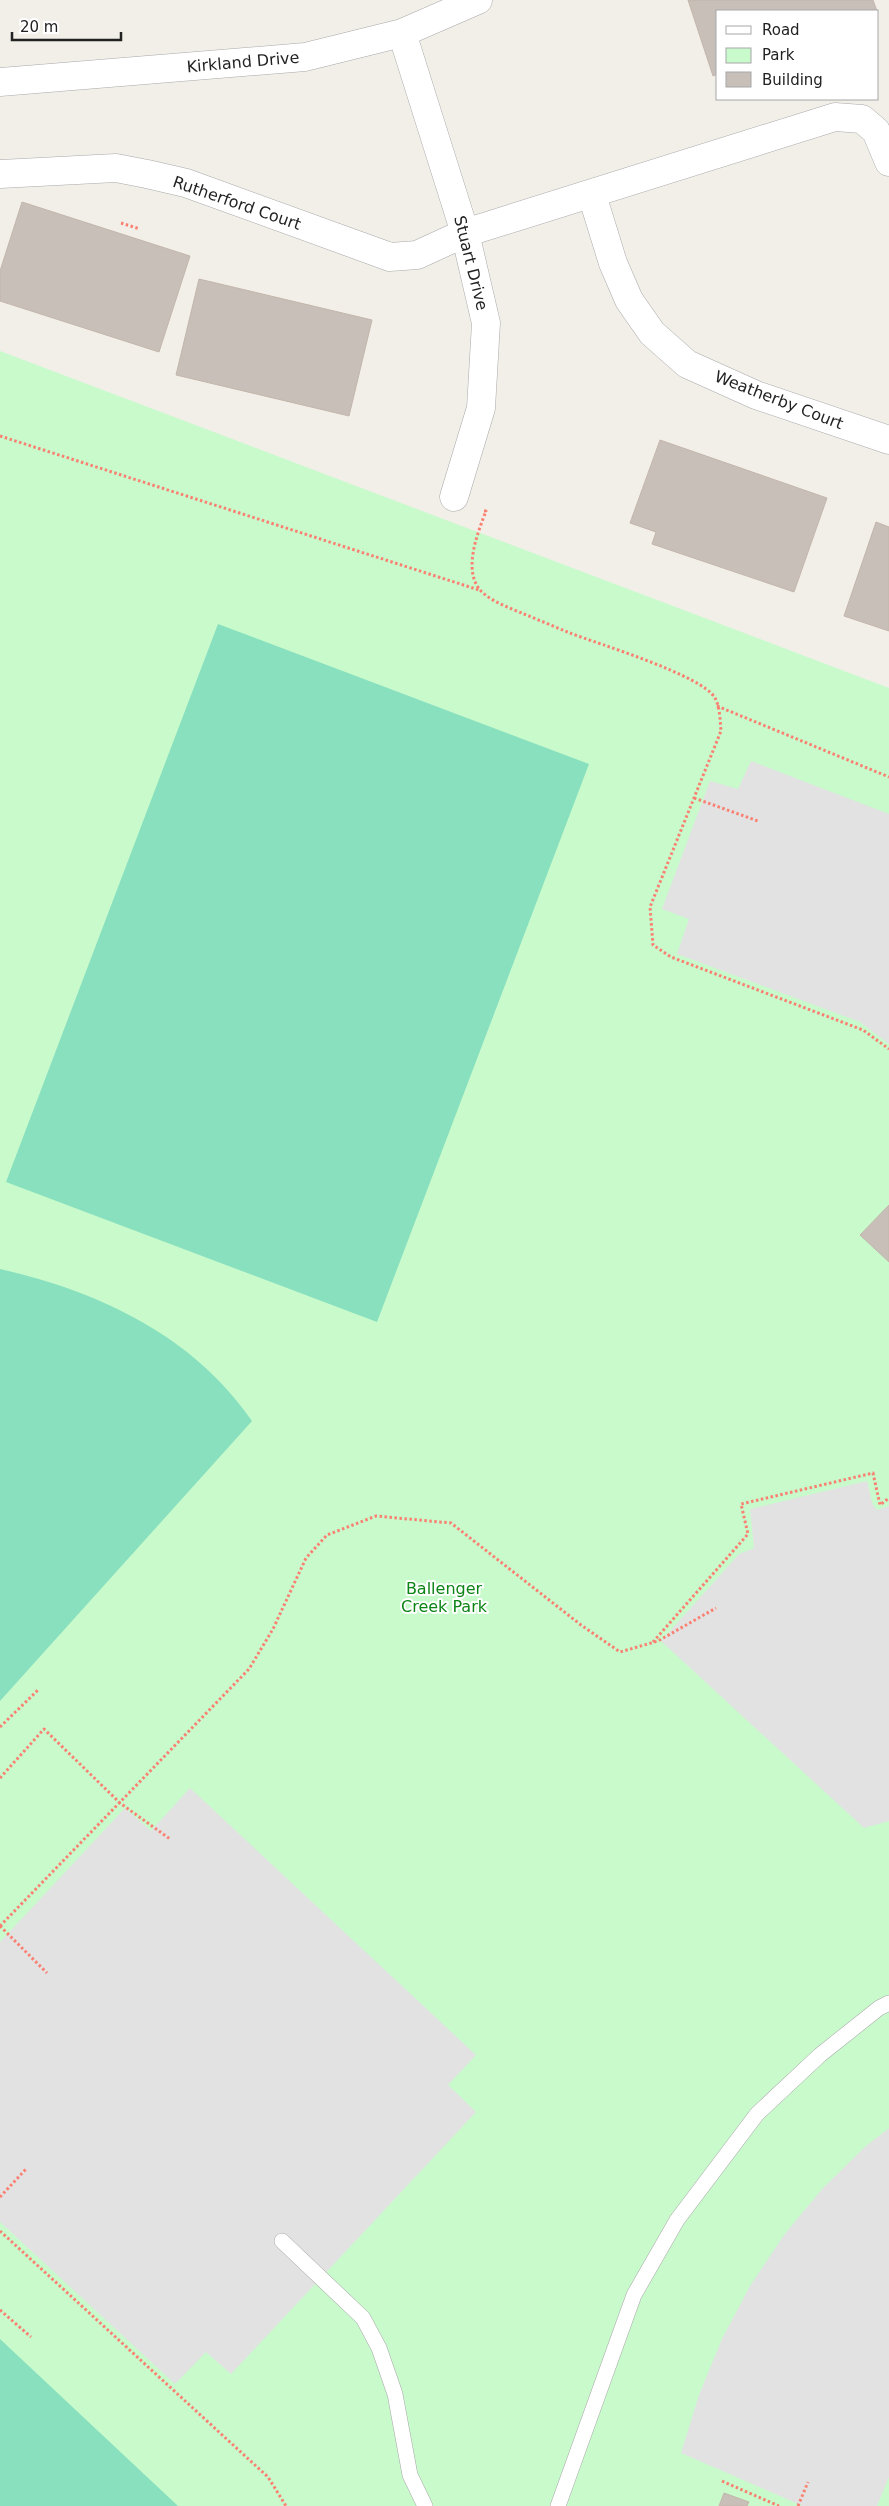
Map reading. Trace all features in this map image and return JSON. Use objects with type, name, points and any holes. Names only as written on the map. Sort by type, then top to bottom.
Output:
[{"type":"street","name":"Kirkland Drive","points":[[0,82],[305,57],[402,33],[478,0]]},
{"type":"street","name":"Stuart Drive","points":[[402,33],[465,233],[486,323],[481,408],[454,497]]},
{"type":"street","points":[[465,233],[835,118],[862,119],[876,131],[889,162]]},
{"type":"street","name":"Rutherford Court","points":[[0,174],[116,168],[131,171],[186,183],[390,257],[417,255],[465,233]]},
{"type":"street","name":"Weatherby Court","points":[[592,195],[613,263],[629,300],[652,333],[687,364],[756,395],[889,440]]},
{"type":"lane","points":[[558,2506],[634,2295],[677,2220],[758,2114],[820,2055],[879,2008],[889,2003]]},
{"type":"lane","points":[[282,2241],[363,2318],[380,2348],[395,2394],[410,2475],[425,2506]]},
{"type":"path","points":[[121,222],[140,229]]},
{"type":"path","points":[[0,436],[480,590],[500,604],[568,633],[682,675],[703,686],[715,697],[721,731],[650,907],[653,945],[671,957],[863,1030],[889,1049]]},
{"type":"path","points":[[454,497],[486,511],[473,543],[472,570],[480,590]]},
{"type":"path","points":[[717,706],[889,777]]},
{"type":"path","points":[[694,798],[758,821]]},
{"type":"path","points":[[652,1643],[748,1534],[741,1504],[873,1474],[880,1504],[889,1498]]},
{"type":"path","points":[[47,1973],[0,1926],[249,1669],[273,1629],[306,1558],[327,1535],[376,1516],[451,1523],[581,1625],[620,1652],[652,1643],[716,1608]]},
{"type":"path","points":[[0,1727],[39,1689]]},
{"type":"path","points":[[0,1778],[44,1729],[120,1803],[170,1839]]},
{"type":"path","points":[[0,2198],[27,2168]]},
{"type":"path","points":[[0,2231],[268,2477],[286,2506]]},
{"type":"path","points":[[0,2310],[31,2337]]},
{"type":"path","points":[[722,2480],[779,2506]]},
{"type":"path","points":[[798,2506],[808,2482]]},
{"type":"green space","name":"Ballenger Creek Park","points":[[0,351],[889,688],[889,2506],[0,2506]]},
{"type":"green space","points":[[218,624],[589,764],[377,1322],[6,1182]]},
{"type":"green space","points":[[0,1269],[37,1278],[73,1290],[108,1304],[141,1321],[173,1341],[202,1364],[229,1391],[252,1421],[0,1701]]},
{"type":"green space","points":[[0,2339],[178,2506],[0,2506]]},
{"type":"shaded area","points":[[751,761],[889,814],[889,1044],[860,1022],[677,954],[689,919],[662,909],[710,781],[738,789]]},
{"type":"shaded area","points":[[867,1481],[873,1505],[877,1510],[889,1506],[889,1821],[864,1828],[661,1641],[739,1554],[754,1548],[750,1509]]},
{"type":"shaded area","points":[[190,1788],[476,2055],[448,2085],[476,2112],[231,2374],[206,2352],[175,2384],[0,2222],[0,1942],[125,1808],[151,1831]]},
{"type":"shaded area","points":[[889,2128],[889,2477],[877,2506],[803,2506],[681,2453],[699,2395],[722,2339],[750,2286],[784,2235],[823,2188],[866,2146]]},
{"type":"building","points":[[688,0],[873,0],[877,10],[716,10],[716,75],[713,76]]},
{"type":"building","points":[[22,202],[190,256],[159,352],[0,301],[0,271]]},
{"type":"building","points":[[199,279],[372,320],[349,416],[176,375]]},
{"type":"building","points":[[660,440],[827,498],[794,592],[652,544],[656,532],[630,523]]},
{"type":"building","points":[[876,522],[889,527],[889,631],[844,616]]},
{"type":"building","points":[[889,1205],[889,1262],[860,1235]]},
{"type":"building","points":[[724,2493],[749,2502],[747,2506],[719,2506]]}]
